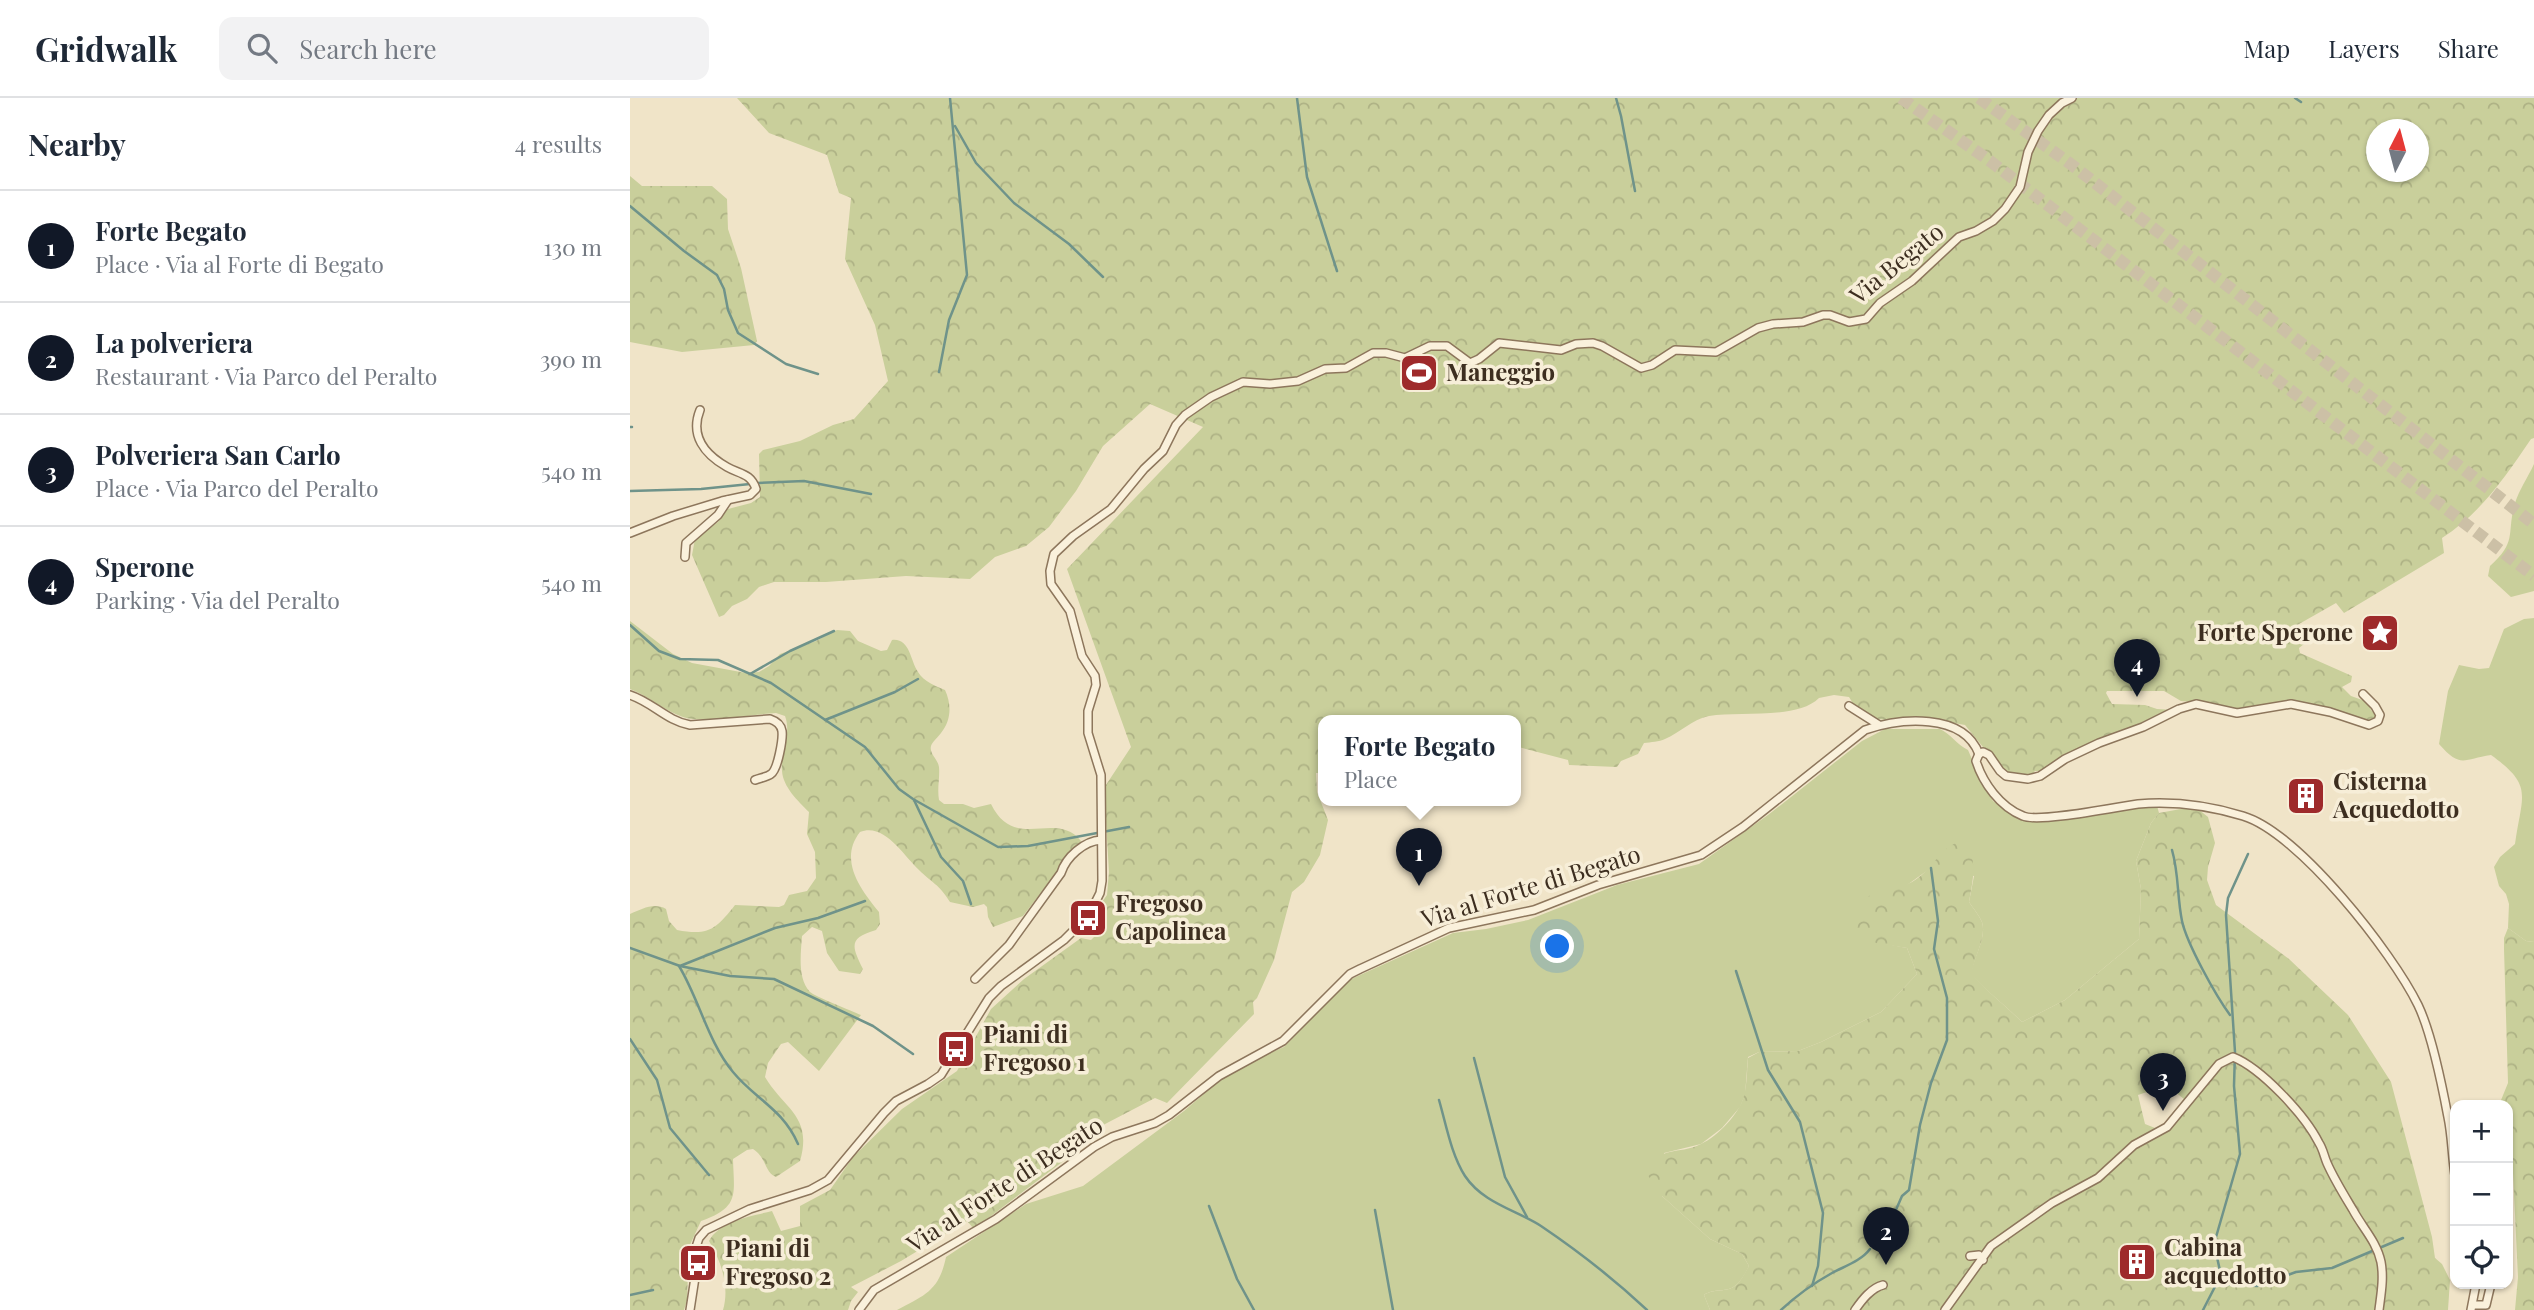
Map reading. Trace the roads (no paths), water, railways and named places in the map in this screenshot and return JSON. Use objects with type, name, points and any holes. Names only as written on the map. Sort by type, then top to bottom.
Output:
[{"type":"street","name":"Via Begato","points":[[1101,840],[1101,775],[1088,733],[1088,711],[1096,685],[1095,676],[1082,656],[1072,615],[1054,589],[1050,571],[1052,559],[1073,536],[1104,515],[1163,451],[1176,425],[1185,415],[1211,397],[1243,382],[1270,384],[1298,381],[1325,369],[1346,368],[1373,354],[1386,353],[1405,358],[1434,346],[1447,346],[1470,363],[1499,343],[1561,350],[1576,344],[1593,343],[1641,368],[1652,365],[1675,350],[1716,352],[1758,328],[1773,324],[1803,323],[1823,315],[1849,322],[1866,319],[1880,303],[1912,281],[1959,237],[1993,221],[2005,209],[2020,187],[2028,152],[2038,131],[2055,109],[2072,98]]},
{"type":"street","points":[[630,533],[673,516],[750,495],[756,489],[753,480],[728,468],[701,445],[695,422],[700,410]]},
{"type":"street","points":[[685,557],[686,543],[718,514],[728,500]]},
{"type":"street","points":[[2363,694],[2380,715],[2374,724],[2363,724],[2330,712],[2291,704],[2237,713],[2188,705],[2143,727],[2064,759],[2040,776],[2028,779],[2006,776],[1989,755],[1983,752],[1976,761],[1980,775],[1993,793],[2024,817],[2061,816],[2139,804],[2183,803],[2245,816],[2261,824],[2304,858],[2328,881],[2377,942],[2418,1006],[2430,1041],[2449,1119],[2454,1163]]},
{"type":"street","points":[[630,695],[679,723],[691,725],[771,719],[777,722],[782,729],[774,770],[770,775],[755,780]]},
{"type":"street","points":[[1849,706],[1879,725]]},
{"type":"street","name":"Via al Forte di Begato","points":[[859,1310],[874,1290],[996,1219],[1094,1147],[1111,1137],[1155,1123],[1243,1061],[1283,1041],[1350,974],[1449,928],[1523,914],[1598,885],[1701,855],[1743,827],[1866,730],[1879,725],[1899,722],[1928,723],[1958,728],[1976,746],[1979,754]]},
{"type":"street","points":[[690,1310],[696,1271],[695,1247],[699,1238],[706,1230],[750,1209],[810,1191],[828,1180],[896,1101],[941,1075],[989,998],[1064,940],[1093,907],[1102,881],[1101,840],[1094,840],[1070,858],[1009,946],[975,979]]},
{"type":"street","points":[[1945,1310],[1992,1246],[2052,1203],[2098,1178],[2134,1145],[2167,1127],[2219,1064],[2233,1057],[2247,1062],[2262,1074],[2299,1114],[2319,1142],[2328,1165],[2353,1212],[2371,1237],[2381,1261],[2379,1310]]},
{"type":"street","points":[[1970,1256],[1979,1255],[1983,1260]]},
{"type":"street","points":[[1855,1310],[1861,1300],[1876,1287],[1883,1285]]},
{"type":"street","points":[[2475,1289],[2472,1307],[2486,1305],[2490,1289]]},
{"type":"waterway","points":[[939,372],[949,320],[967,275],[950,98]]},
{"type":"waterway","points":[[1297,98],[1307,177],[1337,271]]},
{"type":"waterway","points":[[1616,98],[1635,191]]},
{"type":"waterway","points":[[2295,98],[2301,102]]},
{"type":"waterway","points":[[955,126],[976,163],[1014,203],[1069,244],[1103,277]]},
{"type":"waterway","points":[[630,206],[717,275],[738,333],[786,364],[818,374]]},
{"type":"waterway","points":[[757,483],[804,481],[871,494]]},
{"type":"waterway","points":[[630,491],[701,489],[750,484]]},
{"type":"waterway","points":[[630,625],[659,651],[680,659],[718,660],[771,683],[865,747],[899,789],[998,847],[1028,846],[1129,827]]},
{"type":"waterway","points":[[750,674],[790,651],[834,631]]},
{"type":"waterway","points":[[825,720],[895,692],[918,679]]},
{"type":"waterway","points":[[914,800],[941,857],[963,881],[971,904]]},
{"type":"waterway","points":[[2172,850],[2185,931],[2203,970],[2230,1015]]},
{"type":"waterway","points":[[2203,1310],[2221,1275],[2214,1244],[2240,1154],[2226,915],[2228,898],[2248,854]]},
{"type":"waterway","points":[[1895,1212],[1902,1196],[1909,1190],[1920,1125],[1931,1083],[1947,1040],[1947,998],[1934,949],[1938,921],[1931,868]]},
{"type":"waterway","points":[[680,966],[775,928],[818,918],[865,901]]},
{"type":"waterway","points":[[630,948],[680,966],[730,976],[774,979],[873,1026],[913,1054]]},
{"type":"waterway","points":[[679,966],[724,1060],[741,1081],[785,1122],[798,1144]]},
{"type":"waterway","points":[[1736,971],[1768,1070],[1800,1122],[1823,1213],[1818,1266],[1812,1286]]},
{"type":"waterway","points":[[630,1039],[657,1080],[670,1128],[709,1175]]},
{"type":"waterway","points":[[1474,1058],[1505,1177],[1527,1217]]},
{"type":"waterway","points":[[1439,1100],[1456,1158],[1472,1185],[1490,1199],[1531,1220],[1582,1255],[1647,1310]]},
{"type":"waterway","points":[[1209,1206],[1237,1279],[1254,1310]]},
{"type":"waterway","points":[[1375,1210],[1393,1310]]},
{"type":"waterway","points":[[2217,1284],[2257,1286],[2296,1272],[2332,1268],[2403,1238]]},
{"type":"waterway","points":[[1781,1310],[1812,1285],[1857,1260],[1870,1249]]},
{"type":"waterway","points":[[630,1295],[653,1290]]},
{"type":"tunnel","points":[[1901,98],[1990,161],[2534,576]]},
{"type":"tunnel","points":[[1979,98],[2072,165],[2534,524]]},
{"type":"place","name":"Maneggio","points":[[1419,373]]},
{"type":"place","name":"Forte Sperone","points":[[2380,633]]},
{"type":"place","name":"Sperone","points":[[2137,697]]},
{"type":"place","name":"Cisterna Acquedotto","points":[[2306,796]]},
{"type":"place","name":"Forte Begato","points":[[1419,886]]},
{"type":"place","name":"Fregoso Capolinea","points":[[1088,918]]},
{"type":"place","name":"Piani di Fregoso 1","points":[[956,1049]]},
{"type":"place","name":"Polveriera San Carlo","points":[[2163,1111]]},
{"type":"place","name":"Cabina acquedotto","points":[[2137,1262]]},
{"type":"place","name":"Piani di Fregoso 2","points":[[698,1263]]},
{"type":"place","name":"La polveriera","points":[[1886,1265]]}]
